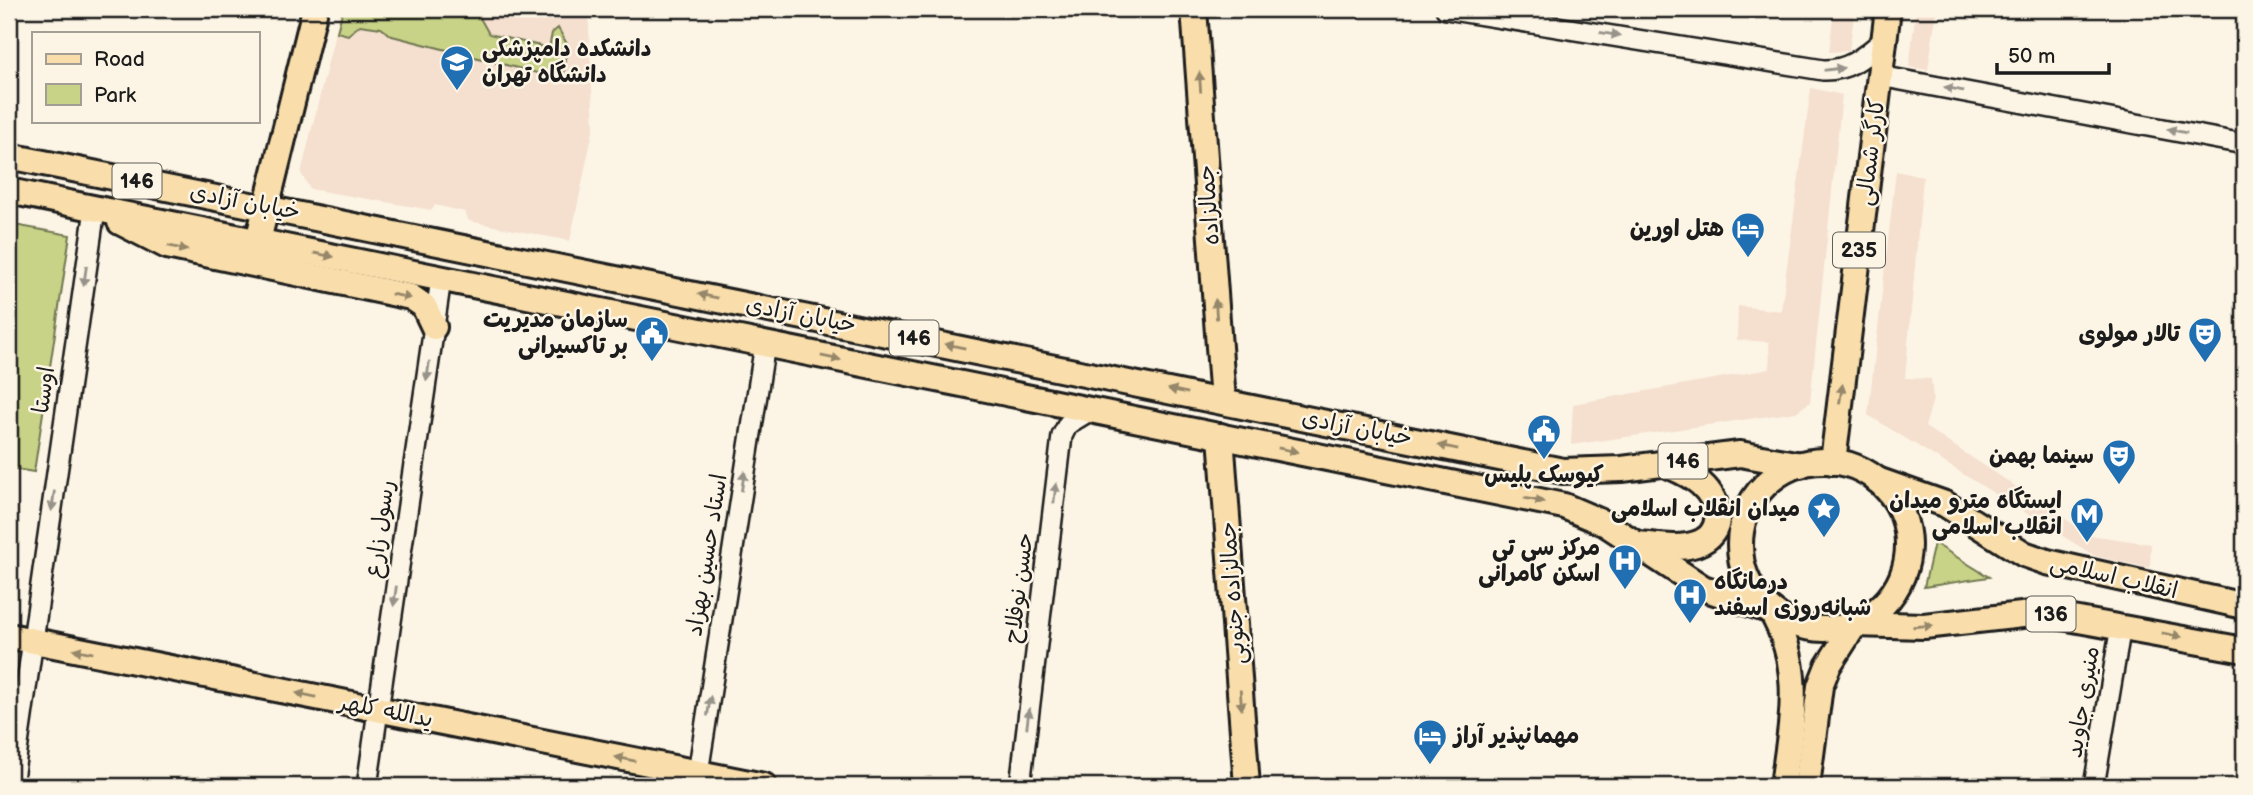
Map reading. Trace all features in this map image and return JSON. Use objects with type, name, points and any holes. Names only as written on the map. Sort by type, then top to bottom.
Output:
[{"type":"main road","points":[[315,9],[255,253],[411,298],[424,306],[434,327]]},
{"type":"main road","name":"جمالزاده","points":[[1194,9],[1223,401]]},
{"type":"main road","name":"کارگر شمالی","points":[[1833,462],[1888,9]]},
{"type":"main road","name":"خیابان آزادی","points":[[9,156],[1563,471],[1622,469],[1740,454],[1801,465]]},
{"type":"main road","name":"خیابان آزادی","points":[[9,191],[95,209],[255,253],[441,279],[1564,506],[1606,524],[1703,588],[1771,611]]},
{"type":"main road","name":"جمالزاده جنوبی","points":[[1221,436],[1247,786]]},
{"type":"main road","points":[[1771,611],[1807,628],[1828,629],[1854,624],[1874,613],[1890,598],[1901,580],[1908,559],[1908,537],[1903,515],[1892,496],[1877,480],[1859,469],[1833,462],[1801,465],[1780,474],[1763,488],[1749,507],[1742,528],[1740,551],[1745,573],[1756,594],[1771,611],[1782,633],[1794,678],[1783,786]]},
{"type":"main road","points":[[1636,544],[1695,544],[1705,540],[1716,529],[1717,507],[1708,491],[1690,476],[1663,463]]},
{"type":"main road","name":"انقلاب اسلامی","points":[[1877,480],[1945,504],[2036,559],[2244,606]]},
{"type":"main road","name":"انقلاب اسلامی","points":[[1854,624],[1924,626],[2040,613],[2244,650]]},
{"type":"main road","points":[[1807,786],[1820,686],[1828,667],[1854,624]]},
{"type":"main road","name":"یدالله کلهر","points":[[21,638],[701,778],[764,786]]},
{"type":"street","points":[[1446,9],[1823,70],[1839,70],[1852,64],[1885,39]]},
{"type":"street","points":[[1880,76],[2244,144]]},
{"type":"street","name":"اوستا","points":[[12,786],[21,638],[95,209]]},
{"type":"street","name":"رسول زارع","points":[[367,786],[441,279]]},
{"type":"street","name":"استاد حسین بهزاد","points":[[701,778],[765,344]]},
{"type":"street","name":"حسن نوفلاح","points":[[1020,786],[1062,436],[1068,424],[1091,410]]},
{"type":"street","name":"منیری جاوید","points":[[2094,786],[2121,626]]},
{"type":"shaded area","name":"دانشکده دامپزشکی دانشگاه تهران","points":[[341,9],[588,9],[594,126],[570,241],[469,221],[465,212],[435,205],[432,210],[310,189],[301,173]]},
{"type":"shaded area","points":[[1834,9],[1855,9],[1849,51],[1829,52]]},
{"type":"shaded area","points":[[1916,9],[1937,9],[1928,70],[1909,67]]},
{"type":"shaded area","points":[[1811,88],[1842,95],[1810,402],[1796,412],[1571,445],[1573,404],[1770,369],[1769,342],[1737,340],[1738,306],[1781,311]]},
{"type":"shaded area","points":[[1896,171],[1923,177],[1905,378],[1931,379],[1933,399],[1925,427],[2090,535],[2151,544],[2150,568],[2095,556],[1868,415]]},
{"type":"green space","points":[[343,9],[475,9],[489,34],[549,48],[552,33],[558,28],[567,44],[564,74],[541,74],[392,36],[381,28],[360,25],[348,35],[337,32]]},
{"type":"green space","points":[[9,224],[70,235],[34,472],[9,468]]},
{"type":"green space","points":[[1934,543],[1989,577],[1924,587]]},
{"type":"place","name":"دانشکده دامپزشکی دانشگاه تهران","points":[[457,92]]},
{"type":"place","name":"هتل اورین","points":[[1748,259]]},
{"type":"place","name":"سازمان مدیریت بر تاکسیرانی","points":[[652,363]]},
{"type":"place","name":"تالار مولوی","points":[[2205,364]]},
{"type":"place","name":"کیوسک پلیس","points":[[1544,461]]},
{"type":"place","name":"سینما بهمن","points":[[2119,486]]},
{"type":"place","name":"میدان انقلاب اسلامی","points":[[1824,539]]},
{"type":"place","name":"ایستگاه مترو میدان انقلاب اسلامی","points":[[2087,544]]},
{"type":"place","name":"مرکز سی تی اسکن کامرانی","points":[[1625,591]]},
{"type":"place","name":"درمانگاه شبانه‌روزی اسفند","points":[[1690,625]]},
{"type":"place","name":"مهمانپذیر آراز","points":[[1430,766]]}]
